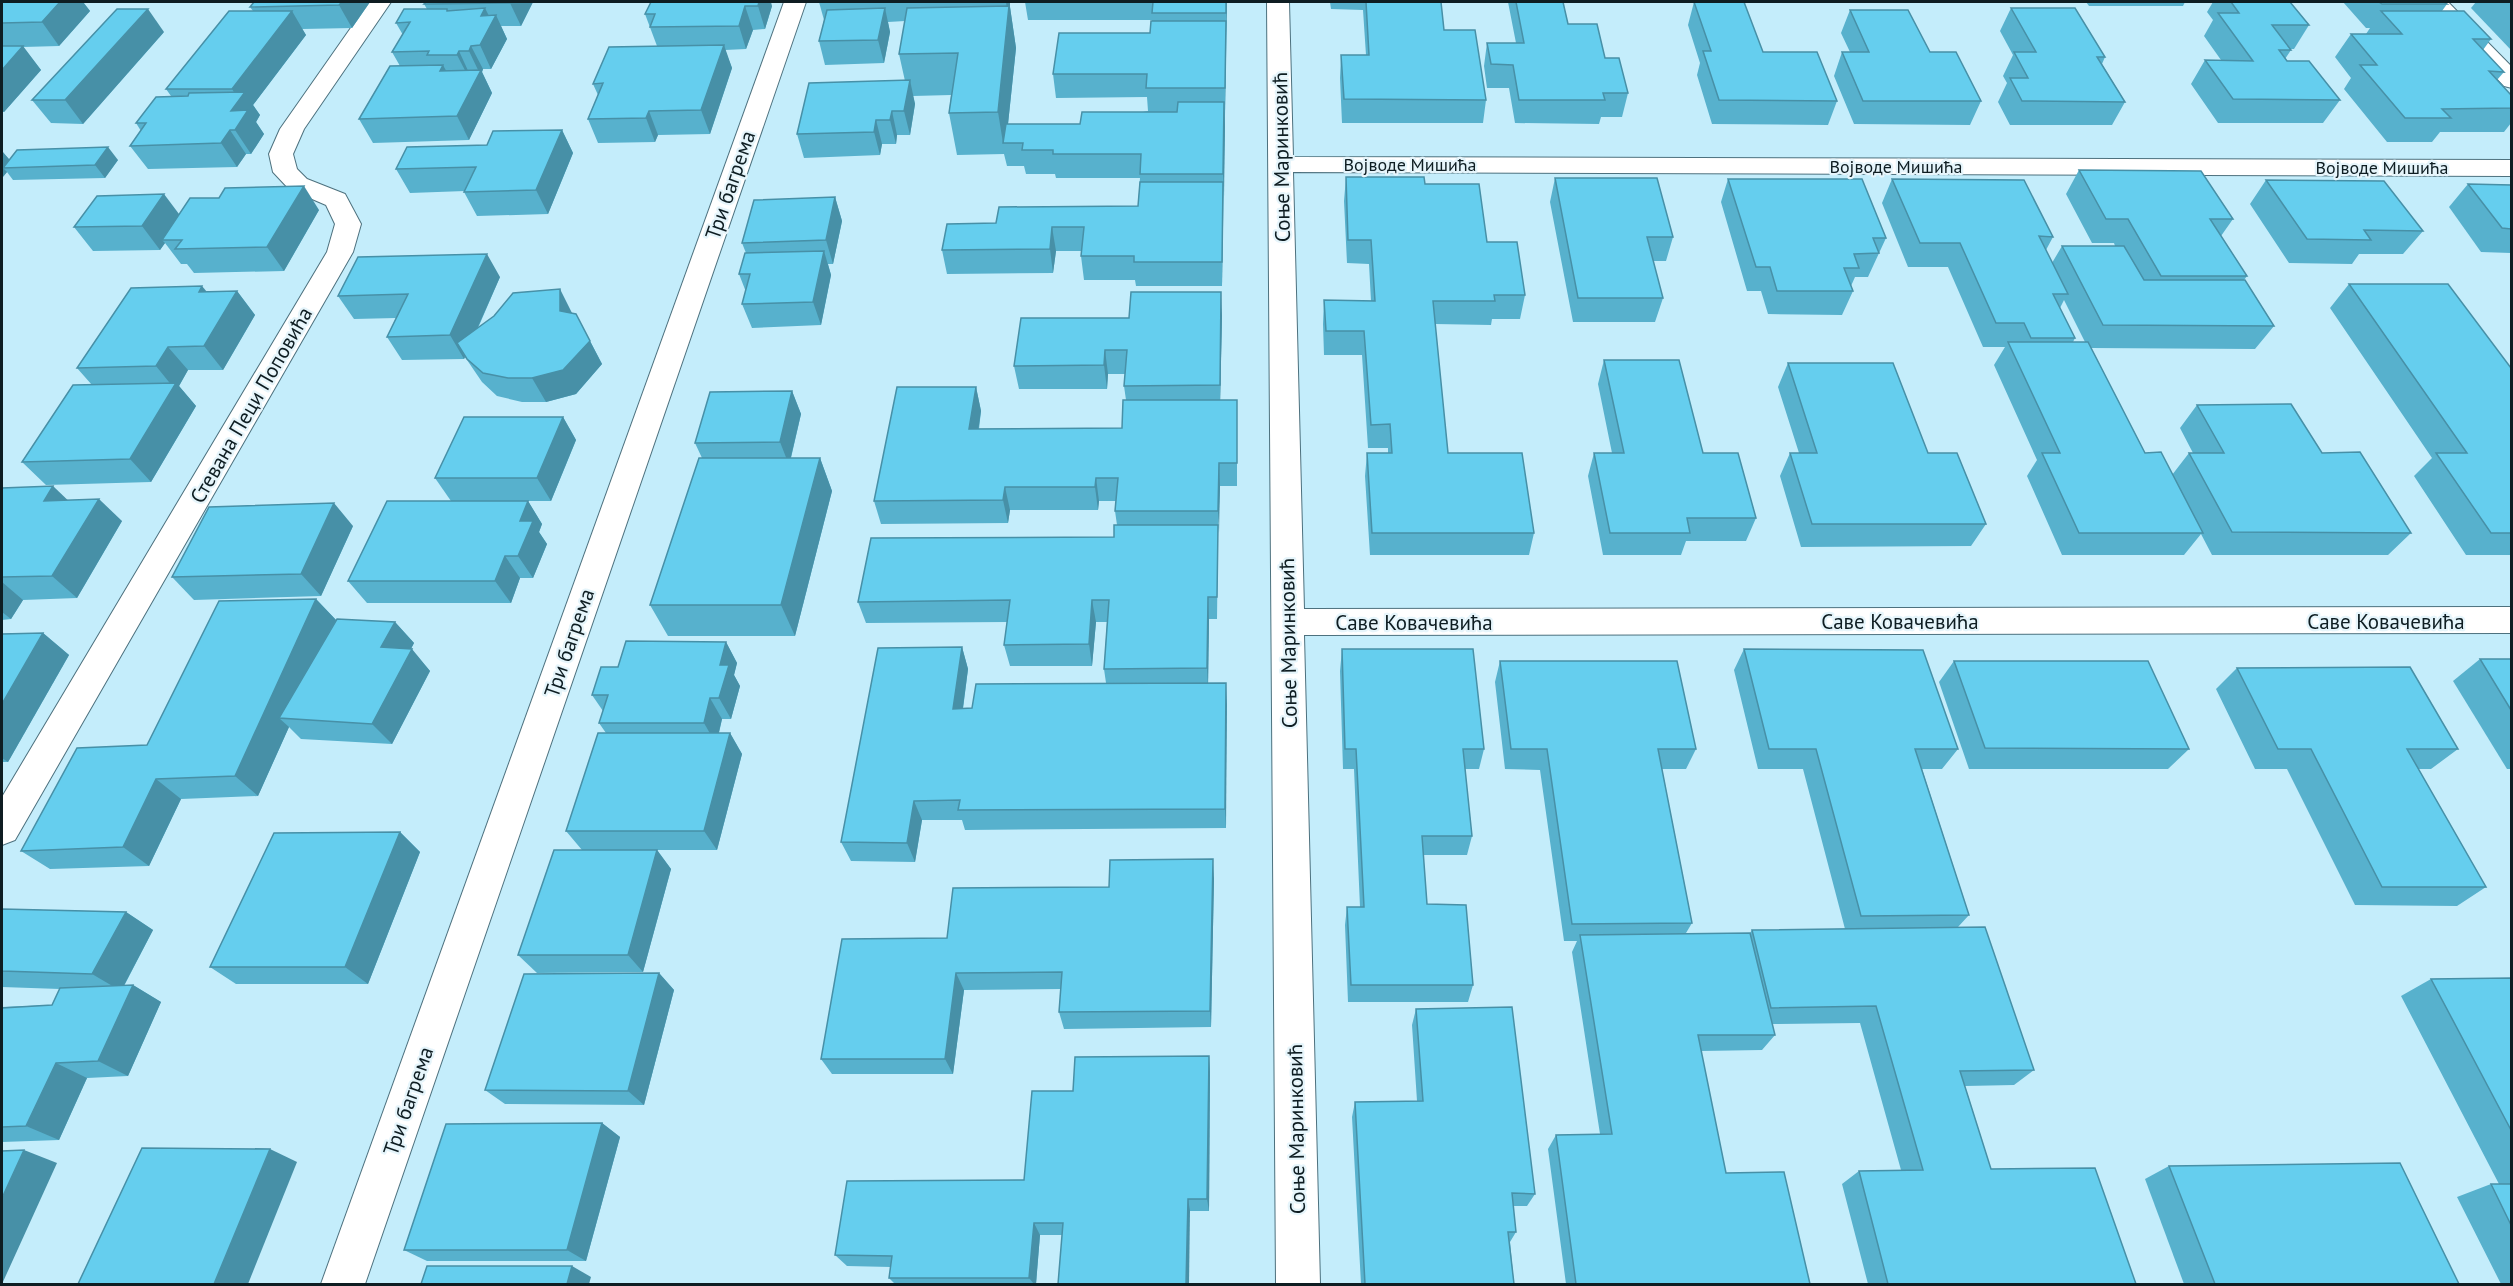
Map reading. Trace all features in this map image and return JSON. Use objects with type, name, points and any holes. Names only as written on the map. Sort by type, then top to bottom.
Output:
[{"type":"street","name":"Стевана Пеци Поповића","points":[[2,829],[340,252],[348,224],[336,200],[298,184],[285,172],[281,154],[292,129],[380,2]]},
{"type":"street","name":"Три багрема","points":[[343,1284],[795,2]]},
{"type":"street","name":"Соње Маринковић","points":[[1278,2],[1298,1284]]},
{"type":"street","points":[[2436,2],[2511,81]]},
{"type":"street","name":"Војводе Мишића","points":[[1281,164],[2511,168]]},
{"type":"street","name":"Саве Ковачевића","points":[[1288,622],[2511,620]]},
{"type":"building","points":[[2,2],[60,2],[42,22],[2,23]]},
{"type":"building","points":[[254,2],[342,2],[339,5],[250,7]]},
{"type":"building","points":[[426,2],[511,2],[424,4]]},
{"type":"building","points":[[651,2],[759,2],[758,6],[745,6],[739,26],[650,27],[655,14],[645,14]]},
{"type":"building","points":[[1153,2],[1226,2],[1226,13],[1152,13]]},
{"type":"building","points":[[1366,2],[1441,2],[1444,30],[1475,30],[1486,100],[1344,99],[1341,55],[1369,55]]},
{"type":"building","points":[[1516,2],[1563,2],[1568,24],[1597,24],[1605,58],[1619,58],[1628,93],[1603,93],[1605,100],[1519,100],[1513,65],[1491,64],[1487,43],[1524,43]]},
{"type":"building","points":[[1694,2],[1744,2],[1763,52],[1817,52],[1837,101],[1719,100],[1703,51],[1711,51]]},
{"type":"building","points":[[2231,2],[2290,2],[2309,25],[2272,25],[2291,50],[2279,50],[2287,61],[2309,61],[2340,100],[2233,99],[2205,60],[2253,61],[2218,13],[2239,13]]},
{"type":"building","points":[[2379,2],[2444,2],[2447,4],[2382,4]]},
{"type":"building","points":[[1009,6],[998,112],[949,113],[958,53],[899,54],[907,8]]},
{"type":"building","points":[[485,8],[481,16],[496,15],[480,45],[471,46],[469,51],[459,51],[457,55],[427,55],[429,51],[392,52],[410,22],[396,23],[404,9],[447,9],[447,11]]},
{"type":"building","points":[[885,8],[878,40],[819,41],[827,10]]},
{"type":"building","points":[[2011,8],[2075,8],[2105,57],[2097,57],[2125,102],[2022,101],[2010,78],[2028,78],[2014,52],[2036,52]]},
{"type":"building","points":[[117,9],[148,9],[65,100],[32,100]]},
{"type":"building","points":[[1850,10],[1908,10],[1930,52],[1956,52],[1981,101],[1863,101],[1842,52],[1869,52]]},
{"type":"building","points":[[229,11],[292,11],[232,89],[166,89]]},
{"type":"building","points":[[2381,11],[2464,11],[2491,39],[2473,39],[2504,72],[2489,71],[2511,95],[2511,108],[2442,109],[2451,118],[2405,118],[2360,65],[2377,65],[2351,34],[2402,34]]},
{"type":"building","points":[[1151,21],[1226,21],[1225,88],[1146,88],[1147,74],[1053,74],[1059,33],[1150,33]]},
{"type":"building","points":[[724,45],[701,110],[649,111],[646,118],[588,119],[603,83],[593,84],[609,47]]},
{"type":"building","points":[[2,46],[23,46],[2,70]]},
{"type":"building","points":[[443,65],[440,71],[481,70],[457,116],[359,119],[390,66]]},
{"type":"building","points":[[910,80],[904,111],[892,111],[890,120],[876,120],[874,132],[797,134],[809,83]]},
{"type":"building","points":[[245,92],[231,111],[248,110],[235,130],[230,130],[221,143],[130,146],[146,123],[136,123],[156,97],[188,96],[189,93]]},
{"type":"building","points":[[1178,102],[1224,102],[1223,174],[1140,174],[1141,154],[1053,154],[1053,150],[1022,150],[1023,143],[1003,143],[1006,124],[1080,124],[1082,112],[1177,112]]},
{"type":"building","points":[[562,130],[536,190],[464,192],[476,167],[396,169],[407,147],[487,145],[493,131]]},
{"type":"building","points":[[108,147],[95,165],[3,168],[17,150]]},
{"type":"building","points":[[2079,170],[2201,171],[2233,219],[2210,219],[2247,276],[2161,276],[2128,219],[2106,219]]},
{"type":"building","points":[[1346,177],[1424,177],[1425,184],[1479,184],[1487,242],[1517,242],[1525,295],[1494,295],[1495,301],[1433,301],[1448,453],[1522,453],[1534,533],[1372,533],[1367,453],[1392,453],[1390,424],[1371,425],[1364,331],[1326,331],[1324,300],[1375,301],[1371,240],[1348,240]]},
{"type":"building","points":[[1555,178],[1657,178],[1673,237],[1647,237],[1663,298],[1578,298]]},
{"type":"building","points":[[1728,179],[1862,179],[1886,238],[1873,238],[1879,253],[1854,254],[1859,268],[1844,268],[1853,291],[1777,291],[1770,267],[1756,267]]},
{"type":"building","points":[[1892,179],[2024,180],[2053,237],[2039,236],[2068,294],[2053,294],[2075,338],[2031,338],[2024,323],[1996,323],[1960,243],[1920,243]]},
{"type":"building","points":[[2266,180],[2384,181],[2423,231],[2364,230],[2371,240],[2307,239]]},
{"type":"building","points":[[1140,182],[1223,182],[1222,262],[1134,262],[1134,256],[1081,256],[1084,227],[1052,227],[1050,249],[942,250],[947,224],[996,223],[999,207],[1138,206]]},
{"type":"building","points":[[2468,184],[2511,185],[2511,229],[2502,228]]},
{"type":"building","points":[[304,186],[267,247],[175,249],[182,240],[162,240],[190,198],[219,198],[225,188]]},
{"type":"building","points":[[164,194],[142,226],[74,227],[97,196]]},
{"type":"building","points":[[835,197],[826,240],[742,243],[754,200]]},
{"type":"building","points":[[2062,246],[2124,246],[2144,280],[2245,280],[2274,326],[2103,325]]},
{"type":"building","points":[[824,251],[813,302],[742,304],[750,274],[739,274],[745,253]]},
{"type":"building","points":[[487,254],[450,335],[387,337],[408,294],[338,296],[358,257]]},
{"type":"building","points":[[2349,284],[2448,284],[2511,368],[2511,533],[2491,533],[2436,453],[2467,453]]},
{"type":"building","points":[[202,286],[199,292],[237,291],[204,346],[168,347],[156,366],[77,368],[131,288]]},
{"type":"building","points":[[560,289],[560,311],[576,314],[590,341],[563,370],[532,378],[508,378],[483,373],[467,359],[457,343],[494,316],[513,293]]},
{"type":"building","points":[[1131,292],[1221,292],[1220,385],[1124,386],[1127,350],[1105,350],[1104,365],[1014,366],[1021,318],[1129,318]]},
{"type":"building","points":[[2008,342],[2088,342],[2145,453],[2161,452],[2203,533],[2079,533],[2042,453],[2060,453]]},
{"type":"building","points":[[1604,360],[1679,360],[1703,453],[1738,453],[1756,518],[1687,518],[1690,533],[1610,533],[1594,453],[1624,453]]},
{"type":"building","points":[[1788,363],[1893,363],[1928,453],[1957,453],[1986,524],[1812,524],[1790,453],[1817,453]]},
{"type":"building","points":[[176,383],[130,459],[22,462],[73,385]]},
{"type":"building","points":[[897,387],[976,387],[969,429],[1122,428],[1123,400],[1237,400],[1237,463],[1219,463],[1218,511],[1115,511],[1118,478],[1096,478],[1095,487],[1005,487],[1003,500],[874,501]]},
{"type":"building","points":[[792,391],[780,442],[695,443],[710,392]]},
{"type":"building","points":[[2291,404],[2322,453],[2360,452],[2411,533],[2232,532],[2189,453],[2224,453],[2197,405]]},
{"type":"building","points":[[464,417],[563,417],[537,478],[435,478]]},
{"type":"building","points":[[699,458],[820,458],[781,605],[650,605]]},
{"type":"building","points":[[53,486],[44,501],[99,499],[52,576],[2,577],[2,488]]},
{"type":"building","points":[[387,501],[528,501],[520,521],[533,521],[518,556],[505,556],[495,581],[348,581]]},
{"type":"building","points":[[334,503],[301,574],[172,577],[209,507]]},
{"type":"building","points":[[1114,525],[1218,525],[1217,597],[1208,597],[1207,668],[1104,669],[1109,600],[1092,600],[1089,644],[1004,645],[1010,600],[858,602],[871,538],[1114,537]]},
{"type":"building","points":[[316,599],[235,776],[156,779],[123,847],[21,851],[77,748],[147,745],[219,601]]},
{"type":"building","points":[[337,619],[395,622],[381,647],[412,649],[372,724],[279,718]]},
{"type":"building","points":[[43,633],[2,704],[2,634]]},
{"type":"building","points":[[626,641],[726,642],[720,665],[729,665],[719,698],[710,698],[704,723],[599,723],[608,695],[592,695],[601,667],[618,667]]},
{"type":"building","points":[[962,647],[953,709],[972,708],[976,684],[1226,683],[1225,809],[958,810],[960,800],[914,801],[907,843],[841,842],[878,648]]},
{"type":"building","points":[[1342,649],[1473,649],[1484,749],[1463,749],[1472,836],[1422,836],[1427,904],[1466,905],[1473,985],[1351,985],[1347,907],[1364,907],[1356,749],[1345,749]]},
{"type":"building","points":[[1744,649],[1923,650],[1958,749],[1915,749],[1969,915],[1861,916],[1816,749],[1769,749]]},
{"type":"building","points":[[2480,659],[2511,659],[2511,710]]},
{"type":"building","points":[[1500,661],[1677,661],[1696,749],[1658,749],[1692,923],[1572,924],[1547,749],[1511,749]]},
{"type":"building","points":[[1954,661],[2148,661],[2189,749],[1985,748]]},
{"type":"building","points":[[2410,667],[2458,749],[2407,749],[2486,887],[2382,887],[2311,749],[2278,749],[2237,668]]},
{"type":"building","points":[[598,733],[730,733],[704,831],[566,831]]},
{"type":"building","points":[[400,832],[345,967],[210,967],[274,833]]},
{"type":"building","points":[[554,850],[657,850],[628,955],[518,955]]},
{"type":"building","points":[[1213,859],[1210,1011],[1059,1012],[1062,972],[956,973],[945,1059],[821,1059],[842,939],[947,938],[953,888],[1109,887],[1110,860]]},
{"type":"building","points":[[2,909],[126,912],[92,974],[2,971]]},
{"type":"building","points":[[1985,927],[2034,1070],[1960,1071],[1991,1169],[2095,1168],[2136,1284],[1888,1284],[1859,1171],[1923,1170],[1876,1006],[1771,1008],[1752,930]]},
{"type":"building","points":[[1750,933],[1775,1035],[1698,1035],[1726,1173],[1784,1172],[1810,1284],[1576,1284],[1556,1135],[1612,1134],[1580,935]]},
{"type":"building","points":[[659,973],[628,1091],[485,1090],[524,974]]},
{"type":"building","points":[[2511,978],[2511,1130],[2431,979]]},
{"type":"building","points":[[133,985],[98,1061],[56,1063],[26,1126],[2,1127],[2,1008],[52,1005],[60,988]]},
{"type":"building","points":[[1512,1007],[1535,1194],[1512,1193],[1516,1232],[1508,1232],[1514,1284],[1365,1284],[1355,1102],[1423,1101],[1416,1009]]},
{"type":"building","points":[[1209,1056],[1207,1199],[1188,1199],[1186,1284],[1058,1284],[1063,1223],[1034,1223],[1029,1278],[889,1278],[892,1256],[835,1255],[847,1181],[1024,1180],[1032,1091],[1073,1091],[1075,1057]]},
{"type":"building","points":[[602,1123],[567,1250],[404,1250],[446,1124]]},
{"type":"building","points":[[142,1148],[270,1149],[214,1284],[78,1284]]},
{"type":"building","points":[[24,1150],[2,1198],[2,1151]]},
{"type":"building","points":[[2400,1163],[2459,1284],[2215,1284],[2169,1166]]},
{"type":"building","points":[[2491,1184],[2511,1184],[2511,1225]]},
{"type":"building","points":[[427,1266],[572,1266],[567,1284],[421,1284]]}]
